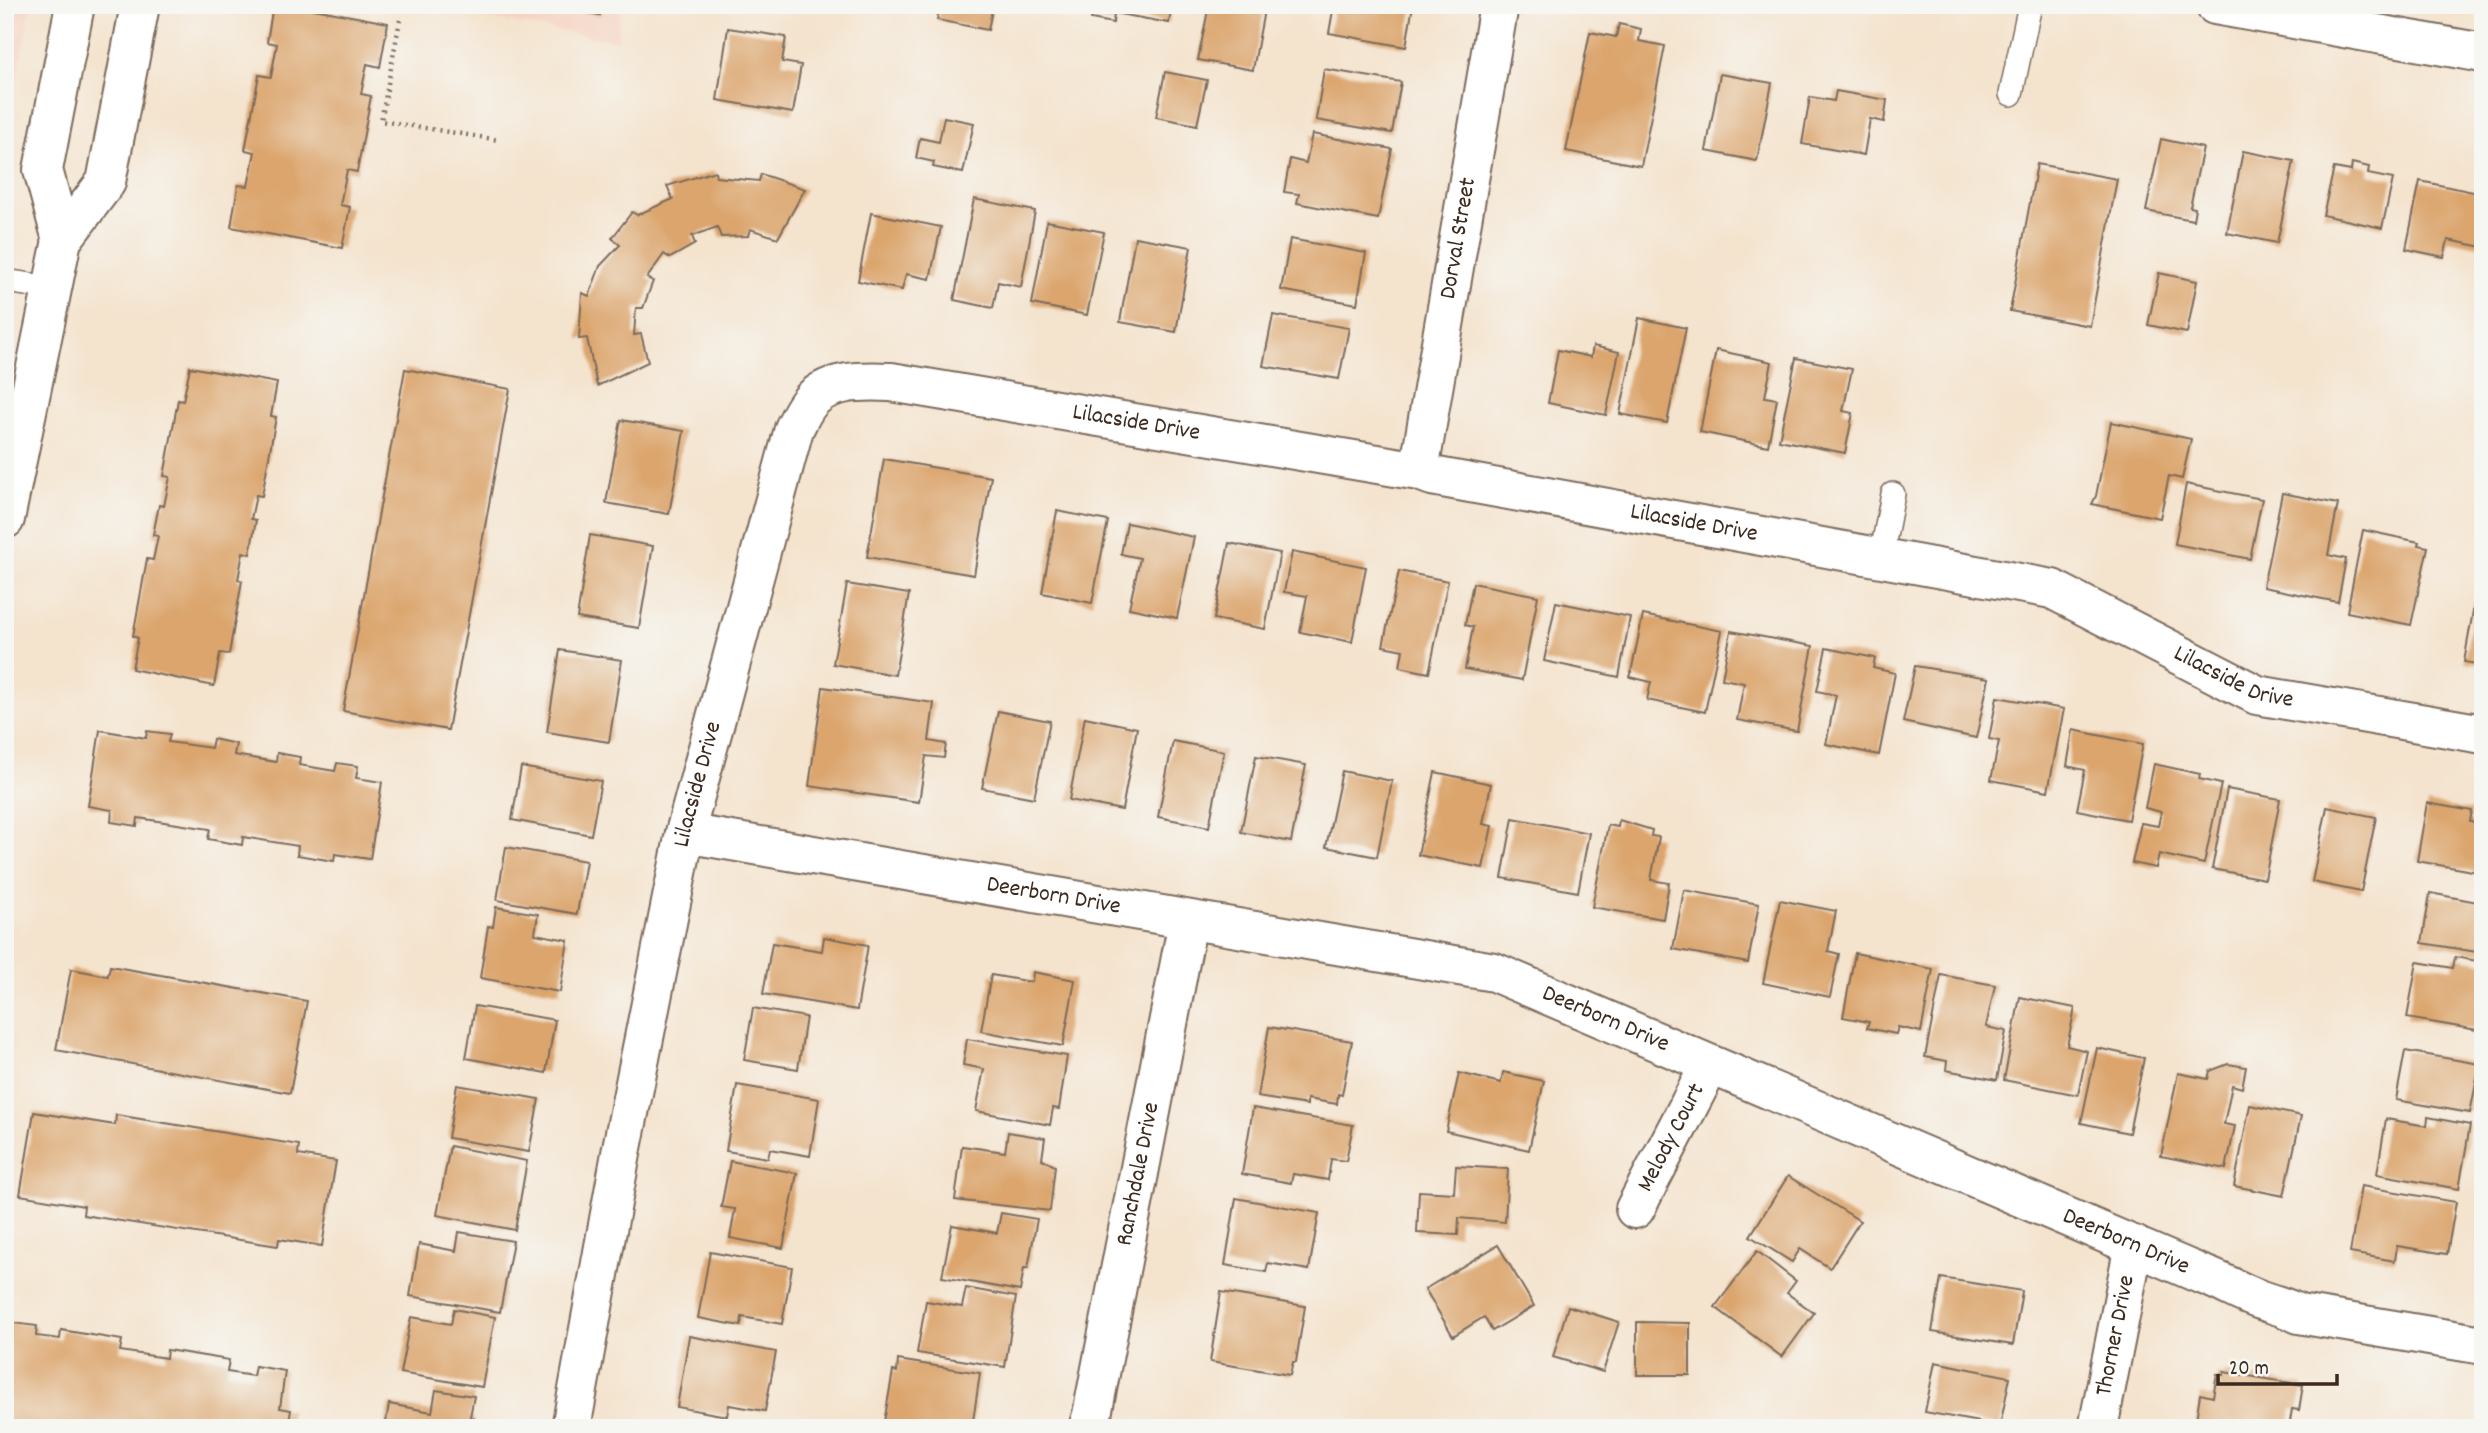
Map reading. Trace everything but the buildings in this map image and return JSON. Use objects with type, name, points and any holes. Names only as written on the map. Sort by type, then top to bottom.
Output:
[{"type":"street","points":[[62,240],[43,170],[75,5]]},
{"type":"street","points":[[5,519],[62,240],[106,182],[140,5]]},
{"type":"street","name":"Dorval Street","points":[[1419,471],[1499,5]]},
{"type":"street","points":[[2215,5],[2483,53]]},
{"type":"street","name":"Lilacside Drive","points":[[571,1428],[620,1161],[685,833],[794,429],[809,402],[834,386],[860,381],[891,382],[1419,471],[1432,476],[2052,589],[2257,695],[2483,734]]},
{"type":"street","name":"Deerborn Drive","points":[[685,833],[1494,972],[2299,1314],[2483,1345]]},
{"type":"street","name":"Ranchdale Drive","points":[[1088,1428],[1093,1415],[1188,921]]},
{"type":"street","name":"Melody Court","points":[[1635,1209],[1710,1065]]},
{"type":"street","name":"Thorner Drive","points":[[2098,1428],[2134,1245]]},
{"type":"lane","points":[[2011,94],[2030,5]]},
{"type":"lane","points":[[5,281],[52,288]]},
{"type":"lane","points":[[1881,558],[1894,494]]},
{"type":"path","points":[[400,20],[381,121],[499,140]]},
{"type":"shaded area","points":[[5,5],[31,5],[5,137]]},
{"type":"shaded area","points":[[412,5],[621,5],[618,41]]}]
